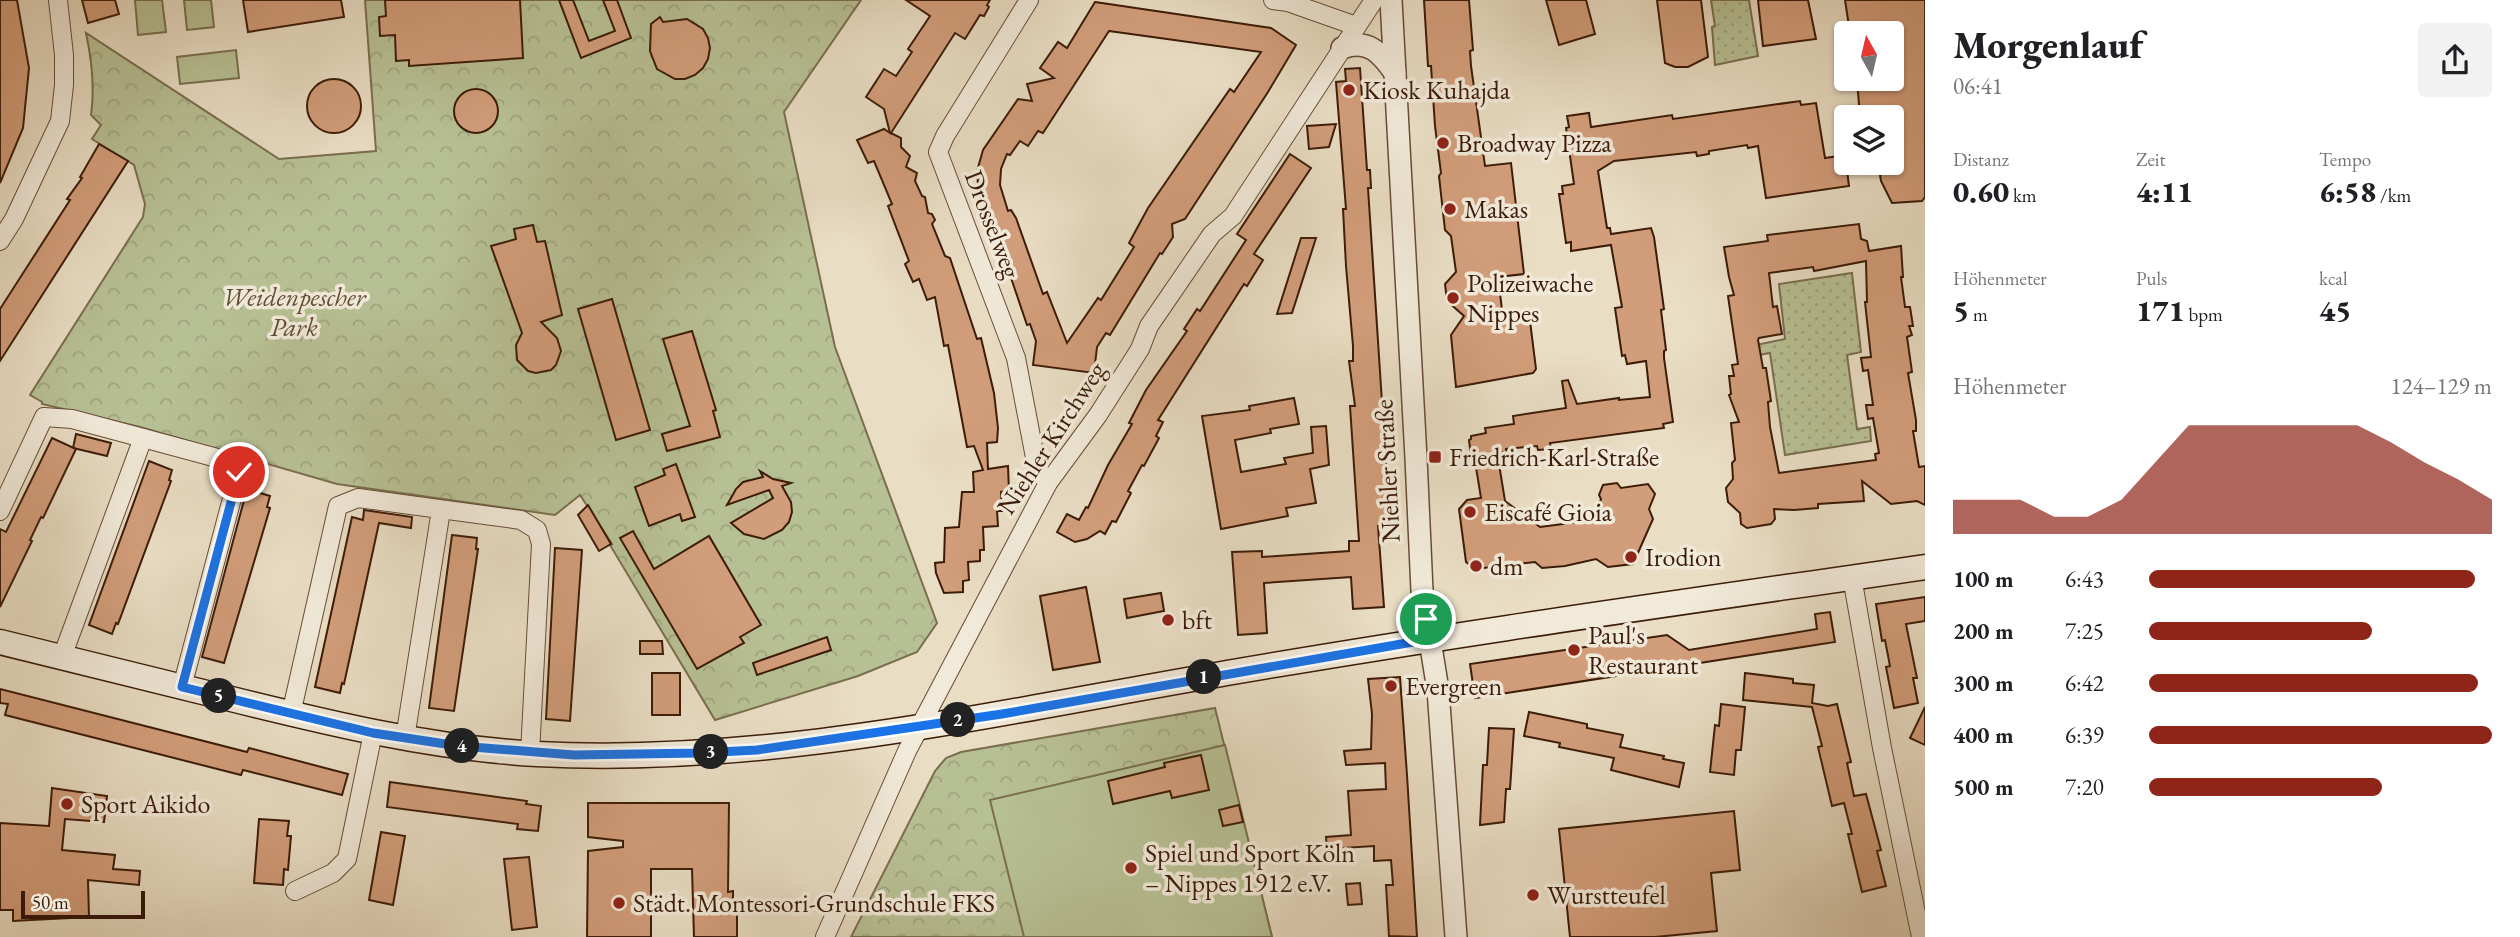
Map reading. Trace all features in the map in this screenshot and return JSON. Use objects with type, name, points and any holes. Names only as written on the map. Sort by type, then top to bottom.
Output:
[{"type":"main road","points":[[0,642],[291,714],[405,738],[530,753],[574,755],[741,751],[919,726],[1430,639],[1925,567]]},
{"type":"street","points":[[0,241],[14,219],[60,121],[64,94],[64,55],[58,0]]},
{"type":"street","name":"Drosselweg","points":[[1030,0],[945,136],[938,152],[1016,358],[1037,468],[1048,483]]},
{"type":"street","points":[[1273,0],[1288,2],[1356,26]]},
{"type":"street","name":"Niehler Kirchweg","points":[[825,937],[919,726],[1048,483],[1098,415],[1140,349],[1149,326],[1212,234],[1233,216],[1374,0]]},
{"type":"street","name":"Niehler Straße","points":[[1391,0],[1422,591],[1440,700],[1456,937]]},
{"type":"street","points":[[1342,48],[1360,44],[1373,48],[1382,54],[1395,73]]},
{"type":"street","points":[[0,511],[44,417],[72,419],[232,462],[239,472],[182,687]]},
{"type":"street","points":[[62,657],[143,438]]},
{"type":"street","points":[[291,714],[338,506],[358,498],[526,521],[534,526],[539,534],[541,549],[530,753]]},
{"type":"street","points":[[405,738],[442,510]]},
{"type":"street","points":[[1852,577],[1882,748],[1921,937]]},
{"type":"street","points":[[295,891],[332,873],[347,859],[373,733]]},
{"type":"green space","points":[[135,0],[162,0],[166,32],[138,35]]},
{"type":"green space","points":[[184,0],[211,0],[214,27],[187,30]]},
{"type":"green space","name":"Weidenpescher Park","points":[[365,0],[861,0],[784,112],[835,347],[937,623],[917,652],[858,676],[715,720],[610,545],[612,544],[580,495],[555,515],[337,484],[140,427],[42,404],[30,395],[143,217],[145,204],[134,165],[92,139],[101,125],[91,115],[92,74],[86,33],[279,159],[376,151]]},
{"type":"green space","points":[[1711,0],[1749,0],[1758,56],[1715,65],[1712,27],[1715,26]]},
{"type":"green space","points":[[236,50],[239,78],[180,84],[177,57]]},
{"type":"green space","points":[[1852,273],[1861,352],[1847,355],[1857,429],[1870,427],[1871,441],[1785,455],[1770,353],[1753,356],[1751,346],[1785,339],[1779,284]]},
{"type":"green space","points":[[1215,708],[1272,937],[851,937],[935,771],[946,758],[961,752]]},
{"type":"green space","name":"Spiel und Sport Köln – Nippes 1912 e.V.","points":[[1225,745],[1272,937],[1024,937],[990,800]]},
{"type":"building","points":[[0,0],[17,0],[29,68],[23,128],[0,183]]},
{"type":"building","points":[[82,0],[115,0],[119,14],[88,23]]},
{"type":"building","points":[[243,0],[341,0],[344,17],[248,32]]},
{"type":"building","points":[[385,0],[520,0],[523,58],[409,66],[409,60],[396,61],[395,35],[380,36],[379,17],[386,16]]},
{"type":"building","points":[[559,0],[573,0],[589,41],[615,31],[603,0],[617,0],[631,38],[581,58]]},
{"type":"building","points":[[906,0],[990,0],[984,16],[980,15],[965,39],[955,33],[891,133],[901,138],[901,147],[910,156],[906,167],[917,173],[915,181],[925,197],[928,213],[932,214],[935,220],[932,224],[945,256],[950,258],[977,339],[981,338],[994,393],[998,428],[997,442],[987,443],[988,469],[1008,466],[1009,491],[1001,492],[1002,511],[997,511],[998,526],[983,527],[984,550],[980,550],[980,561],[968,562],[969,580],[963,581],[963,592],[944,593],[935,563],[944,562],[945,528],[959,527],[962,492],[974,492],[973,472],[983,470],[974,446],[967,447],[948,345],[944,346],[935,297],[927,300],[919,279],[913,282],[905,264],[909,261],[888,206],[892,204],[874,161],[868,163],[857,140],[884,129],[890,133],[884,109],[866,97],[884,69],[896,76],[912,52],[908,49],[930,16]]},
{"type":"building","points":[[1424,0],[1469,0],[1473,50],[1470,51],[1471,66],[1485,166],[1511,163],[1524,274],[1498,277],[1503,318],[1521,315],[1530,321],[1536,369],[1533,373],[1456,387],[1451,335],[1464,316],[1447,301],[1445,284],[1456,272],[1451,236],[1445,230]]},
{"type":"building","points":[[1546,0],[1586,0],[1595,34],[1559,45]]},
{"type":"building","points":[[1657,0],[1701,0],[1708,57],[1688,67],[1675,67],[1665,63]]},
{"type":"building","points":[[1758,0],[1808,0],[1816,39],[1763,46]]},
{"type":"building","points":[[1845,0],[1925,0],[1925,197],[1922,201],[1892,203],[1881,181],[1880,175],[1904,175],[1904,105],[1859,105],[1858,91],[1904,91],[1904,21],[1848,21]]},
{"type":"building","points":[[1095,2],[1271,28],[1296,45],[1185,219],[1172,224],[1173,237],[1162,254],[1160,253],[1110,335],[1106,333],[1097,347],[1094,373],[1033,365],[1036,341],[1030,324],[1027,325],[979,199],[977,171],[983,150],[1018,99],[1032,101],[1027,84],[1054,78],[1040,68],[1058,42],[1067,48]],"holes":[[[1109,31],[1261,52],[1234,92],[1230,89],[1148,208],[1129,243],[1134,247],[1101,300],[1098,298],[1067,343],[1047,292],[1043,294],[1016,218],[1011,210],[1008,211],[1000,185],[1001,169],[1007,154],[1010,155],[1020,141],[1028,146],[1038,131],[1043,133]]]},
{"type":"building","points":[[660,17],[663,22],[687,19],[703,29],[710,48],[703,68],[695,75],[675,79],[657,69],[650,51],[651,24]]},
{"type":"building","points":[[1360,68],[1367,170],[1370,170],[1371,188],[1368,188],[1390,525],[1378,526],[1384,607],[1353,609],[1351,577],[1264,583],[1267,633],[1238,635],[1232,552],[1262,551],[1262,557],[1349,551],[1349,541],[1359,541],[1350,406],[1355,406],[1349,361],[1353,361],[1353,346],[1336,82],[1346,81],[1345,69]]},
{"type":"building","points":[[334,79],[353,87],[361,106],[353,125],[334,133],[315,125],[307,106],[315,87]]},
{"type":"building","points":[[476,89],[485,90],[492,95],[497,102],[497,120],[492,127],[485,132],[476,133],[467,132],[460,127],[455,120],[454,111],[455,102],[460,95],[467,90]]},
{"type":"building","points":[[1800,101],[1801,105],[1816,103],[1825,158],[1834,157],[1834,175],[1848,175],[1849,186],[1766,198],[1758,146],[1748,148],[1747,145],[1709,151],[1709,154],[1697,156],[1696,152],[1614,161],[1598,171],[1607,228],[1610,228],[1611,234],[1651,228],[1654,237],[1664,309],[1661,310],[1666,350],[1664,358],[1673,422],[1663,424],[1664,428],[1550,443],[1551,449],[1538,450],[1537,446],[1506,449],[1506,452],[1500,452],[1499,464],[1505,501],[1540,527],[1602,519],[1598,507],[1603,485],[1617,483],[1621,488],[1648,484],[1655,494],[1649,509],[1653,519],[1633,564],[1608,567],[1596,559],[1542,568],[1535,562],[1475,569],[1466,562],[1459,509],[1467,500],[1481,498],[1474,455],[1471,456],[1471,436],[1486,433],[1485,428],[1514,424],[1513,416],[1566,408],[1562,381],[1568,380],[1577,404],[1650,397],[1646,361],[1627,364],[1625,355],[1622,356],[1615,308],[1622,307],[1611,245],[1571,251],[1571,242],[1566,243],[1559,194],[1563,194],[1562,186],[1574,184],[1566,128],[1569,127],[1567,116],[1589,113],[1591,127],[1672,115],[1673,119]]},
{"type":"building","points":[[1336,124],[1329,147],[1309,149],[1307,126]]},
{"type":"building","points":[[99,144],[128,161],[0,361],[0,309],[70,200],[67,199],[82,178],[80,177]]},
{"type":"building","points":[[1290,154],[1311,168],[1254,254],[1263,260],[1247,286],[1244,284],[1158,420],[1163,422],[1156,436],[1159,438],[1128,491],[1131,493],[1116,522],[1112,521],[1105,534],[1100,531],[1075,542],[1057,532],[1067,514],[1079,520],[1086,507],[1088,508],[1108,465],[1132,424],[1129,423],[1146,390],[1187,331],[1184,329],[1197,309],[1200,311],[1246,240],[1237,234]]},
{"type":"building","points":[[1859,224],[1861,239],[1867,241],[1869,251],[1901,246],[1905,307],[1910,307],[1913,326],[1909,326],[1912,335],[1907,337],[1912,372],[1908,373],[1916,420],[1916,431],[1913,431],[1919,467],[1925,466],[1925,505],[1917,501],[1891,504],[1862,481],[1864,501],[1818,504],[1818,508],[1774,509],[1775,519],[1771,524],[1747,528],[1741,524],[1740,513],[1728,502],[1726,488],[1733,479],[1732,463],[1735,460],[1731,423],[1739,422],[1729,395],[1729,376],[1734,376],[1732,365],[1738,364],[1728,296],[1734,295],[1724,247],[1768,241],[1767,235]],"holes":[[[1866,261],[1871,357],[1861,358],[1863,371],[1868,370],[1873,405],[1866,405],[1868,419],[1873,418],[1879,453],[1875,454],[1876,460],[1779,473],[1770,427],[1768,402],[1771,401],[1766,368],[1763,368],[1758,340],[1782,334],[1777,306],[1773,307],[1769,273],[1813,267],[1814,271]]]},
{"type":"building","points":[[533,225],[537,242],[545,241],[562,315],[541,322],[557,338],[561,351],[551,370],[536,373],[528,371],[517,360],[516,345],[522,333],[491,246],[516,239],[514,229]]},
{"type":"building","points":[[1301,238],[1316,238],[1292,313],[1277,314]]},
{"type":"building","points":[[612,299],[650,430],[616,440],[578,309]]},
{"type":"building","points":[[692,331],[716,410],[713,411],[720,437],[667,451],[662,434],[690,426],[663,339]]},
{"type":"building","points":[[1294,398],[1299,424],[1270,429],[1271,433],[1235,440],[1241,472],[1286,464],[1284,458],[1313,453],[1311,427],[1326,426],[1329,465],[1310,469],[1316,503],[1286,508],[1288,516],[1221,529],[1202,416],[1250,410],[1249,406]]},
{"type":"building","points":[[76,434],[111,443],[107,456],[73,448]]},
{"type":"building","points":[[52,438],[76,449],[0,607],[0,529],[6,532]]},
{"type":"building","points":[[149,461],[172,470],[171,481],[112,634],[89,625]]},
{"type":"building","points":[[676,464],[695,517],[682,521],[680,514],[649,526],[635,487],[665,475],[663,469]]},
{"type":"building","points":[[760,471],[773,479],[791,483],[782,486],[791,502],[789,522],[782,530],[764,539],[744,534],[731,523],[773,498],[769,490],[727,505],[743,482],[763,477]]},
{"type":"building","points":[[247,489],[270,496],[267,507],[270,508],[224,663],[202,657]]},
{"type":"building","points":[[588,505],[611,544],[599,551],[578,515]]},
{"type":"building","points":[[364,510],[412,517],[411,528],[379,523],[340,693],[315,687],[352,517],[363,520]]},
{"type":"building","points":[[633,531],[654,569],[709,536],[761,625],[740,637],[744,643],[697,669],[620,538]]},
{"type":"building","points":[[452,535],[477,538],[478,549],[454,711],[429,708]]},
{"type":"building","points":[[555,548],[582,550],[570,721],[546,719]]},
{"type":"building","points":[[1086,587],[1100,662],[1053,670],[1040,596]]},
{"type":"building","points":[[1161,593],[1164,611],[1127,618],[1124,599]]},
{"type":"building","points":[[1925,597],[1925,621],[1906,624],[1917,678],[1913,678],[1918,703],[1894,708],[1886,667],[1890,666],[1885,640],[1882,641],[1876,604]]},
{"type":"building","points":[[1830,612],[1835,642],[1475,698],[1470,664],[1667,635],[1689,650],[1817,629],[1815,614]]},
{"type":"building","points":[[827,637],[831,650],[757,675],[753,663]]},
{"type":"building","points":[[640,641],[662,641],[663,654],[640,654]]},
{"type":"building","points":[[652,673],[680,673],[680,715],[652,715]]},
{"type":"building","points":[[1745,673],[1793,679],[1793,683],[1814,685],[1812,703],[1828,706],[1837,704],[1851,762],[1847,763],[1854,796],[1866,794],[1881,850],[1877,851],[1886,886],[1862,892],[1848,834],[1852,834],[1844,803],[1832,806],[1812,707],[1743,700]]},
{"type":"building","points":[[1400,677],[1417,937],[1389,936],[1386,885],[1393,885],[1391,860],[1374,861],[1374,846],[1327,849],[1326,837],[1351,835],[1348,791],[1386,789],[1385,763],[1346,765],[1344,751],[1371,749],[1372,714],[1368,679]]},
{"type":"building","points":[[0,689],[247,752],[249,748],[348,774],[342,795],[243,770],[241,775],[5,715],[8,704],[0,703]]},
{"type":"building","points":[[1721,704],[1745,707],[1741,750],[1736,750],[1734,775],[1710,772],[1715,725],[1719,726]]},
{"type":"building","points":[[1925,707],[1925,745],[1910,738]]},
{"type":"building","points":[[1529,712],[1587,724],[1587,728],[1623,735],[1620,747],[1684,763],[1679,787],[1611,770],[1614,758],[1559,747],[1560,743],[1524,736]]},
{"type":"building","points":[[1489,728],[1514,729],[1510,789],[1506,789],[1504,822],[1480,825],[1483,765],[1487,765]]},
{"type":"building","points":[[1201,755],[1209,790],[1172,798],[1170,791],[1113,804],[1108,781],[1165,767],[1164,763]]},
{"type":"building","points":[[390,782],[527,801],[526,804],[541,806],[538,831],[517,829],[518,824],[387,807]]},
{"type":"building","points":[[52,788],[107,796],[104,822],[65,819],[62,850],[115,855],[113,869],[140,871],[139,885],[88,880],[89,917],[13,921],[13,910],[0,910],[0,823],[49,826]]},
{"type":"building","name":"Städt. Montessori-Grundschule FKS","points":[[588,803],[729,803],[728,892],[733,891],[733,901],[737,901],[737,937],[694,937],[692,869],[651,869],[651,937],[587,937],[588,851],[623,847],[623,841],[588,837]]},
{"type":"building","points":[[1239,805],[1243,822],[1223,826],[1219,810]]},
{"type":"building","points":[[1734,811],[1740,870],[1711,873],[1717,931],[1655,937],[1570,937],[1559,829]]},
{"type":"building","points":[[259,819],[289,821],[287,836],[291,836],[288,870],[284,869],[283,885],[254,883]]},
{"type":"building","points":[[381,832],[405,836],[393,905],[369,900]]},
{"type":"building","points":[[529,857],[537,927],[512,930],[504,859]]},
{"type":"building","points":[[1360,883],[1362,904],[1348,905],[1346,884]]},
{"type":"place","name":"Kiosk Kuhajda","points":[[1349,90]]},
{"type":"place","name":"Broadway Pizza","points":[[1443,143]]},
{"type":"place","name":"Makas","points":[[1450,209]]},
{"type":"place","name":"Polizeiwache Nippes","points":[[1453,298]]},
{"type":"place","name":"Friedrich-Karl-Straße","points":[[1435,457]]},
{"type":"place","name":"Eiscafé Gioia","points":[[1470,512]]},
{"type":"place","name":"Irodion","points":[[1631,557]]},
{"type":"place","name":"dm","points":[[1476,566]]},
{"type":"place","name":"bft","points":[[1168,620]]},
{"type":"place","name":"Paul's Restaurant","points":[[1574,650]]},
{"type":"place","name":"Evergreen","points":[[1391,686]]},
{"type":"place","name":"Sport Aikido","points":[[67,804]]},
{"type":"place","name":"Spiel und Sport Köln – Nippes 1912 e.V.","points":[[1131,868]]},
{"type":"place","name":"Wurstteufel","points":[[1533,895]]},
{"type":"place","name":"Städt. Montessori-Grundschule FKS","points":[[619,903]]},
{"type":"route","points":[[239,472],[182,687],[373,733],[459,746],[574,755],[757,750],[1002,714],[1430,639],[1426,619]]}]
